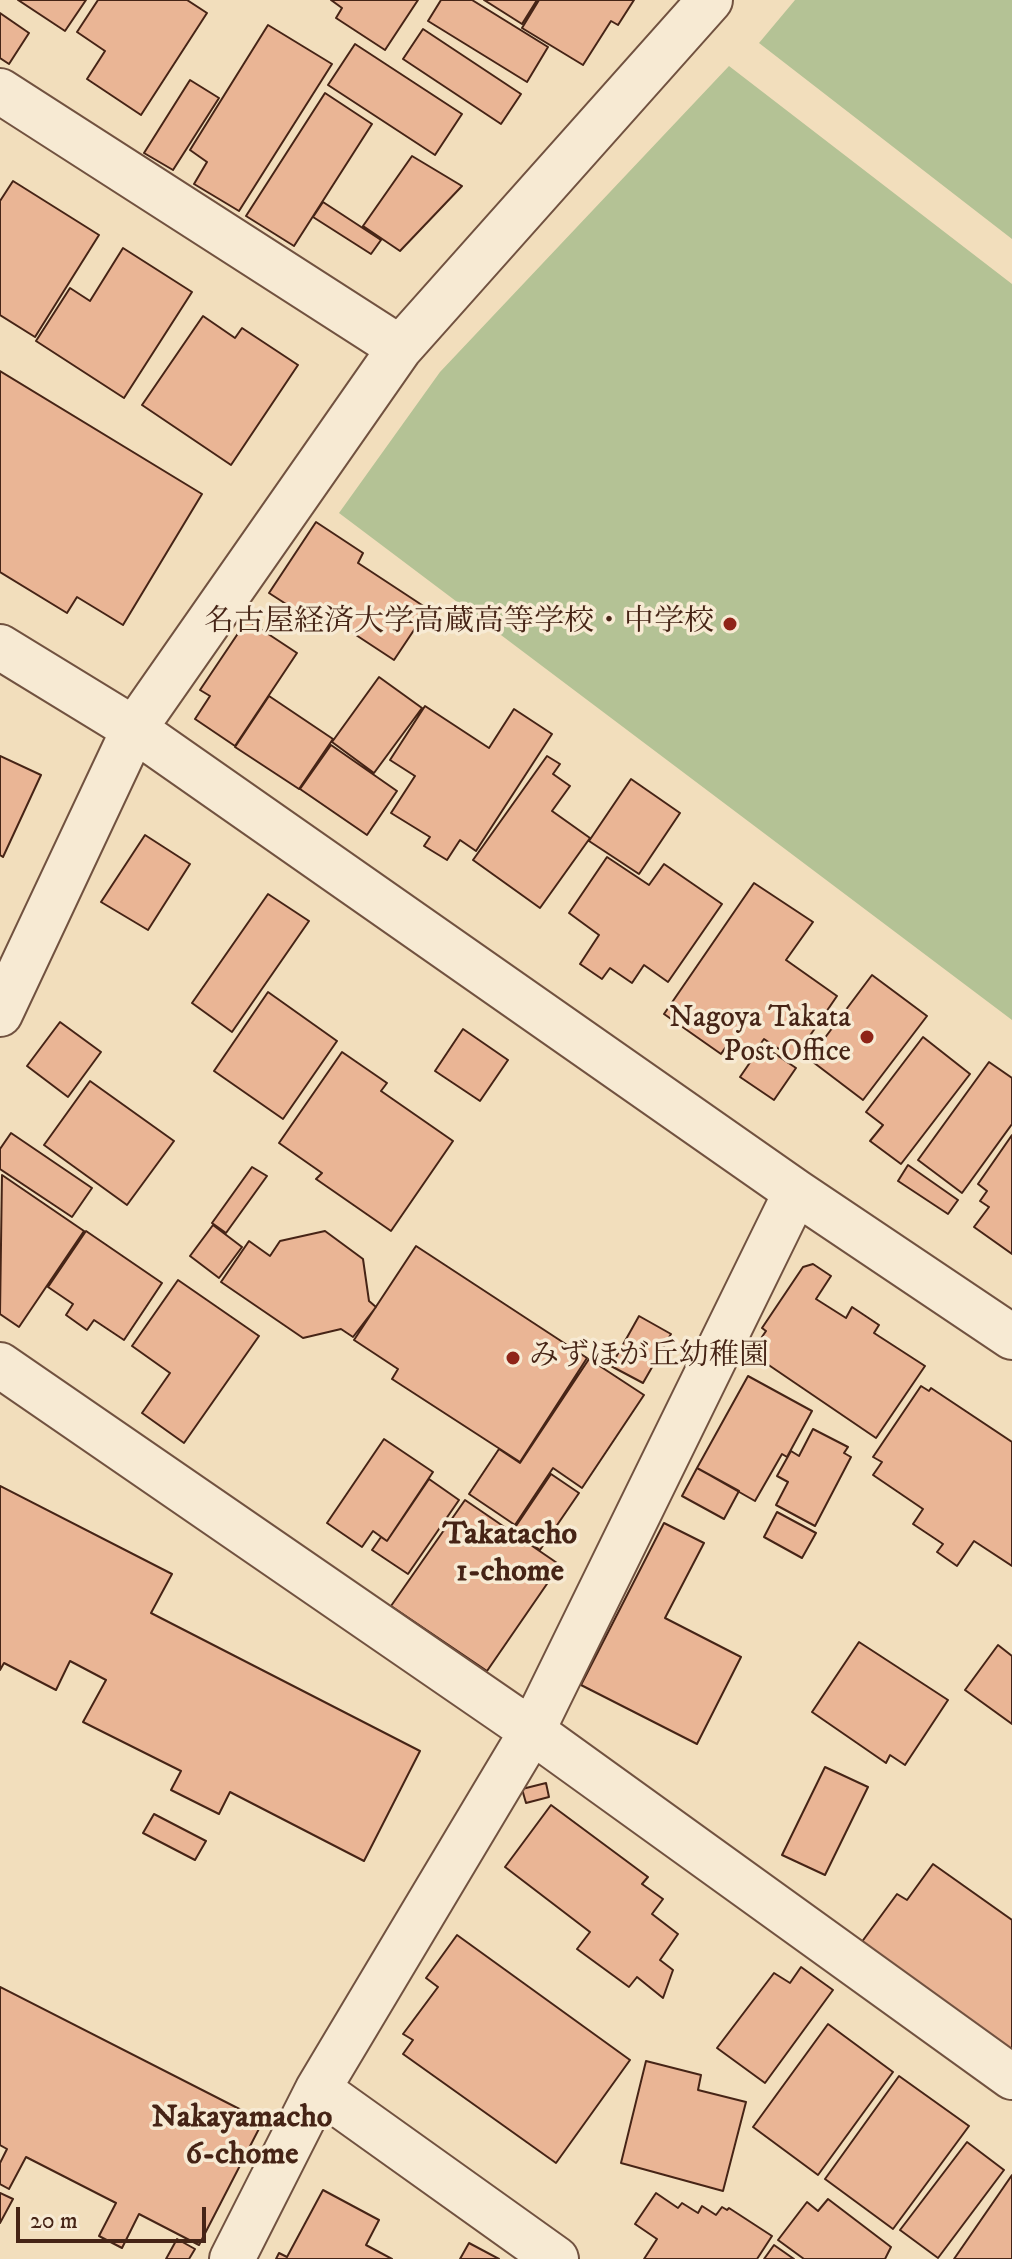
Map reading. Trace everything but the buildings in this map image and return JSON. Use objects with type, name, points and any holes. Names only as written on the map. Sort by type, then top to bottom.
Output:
[{"type":"street","points":[[0,1014],[134,729],[400,348],[710,0]]},
{"type":"street","points":[[0,91],[400,348]]},
{"type":"street","points":[[0,647],[134,729],[796,1192],[1012,1337]]},
{"type":"street","points":[[232,2259],[318,2089],[532,1731],[796,1192]]},
{"type":"street","points":[[0,1365],[532,1731],[1012,2077]]},
{"type":"street","points":[[318,2089],[556,2259]]},
{"type":"green space","points":[[795,0],[1012,0],[1012,239],[759,43]]},
{"type":"green space","name":"名古屋経済大学高蔵高等学校・中学校","points":[[729,66],[1012,284],[1012,1020],[339,513],[440,372]]},
{"type":"place","name":"名古屋経済大学高蔵高等学校・中学校","points":[[730,624]]},
{"type":"place","name":"Nagoya Takata Post Office","points":[[867,1037]]},
{"type":"place","name":"みずほが丘幼稚園","points":[[513,1358]]},
{"type":"district","name":"Takatacho 1-chome","points":[[510,1554]]},
{"type":"district","name":"Nakayamacho 6-chome","points":[[242,2138]]}]
